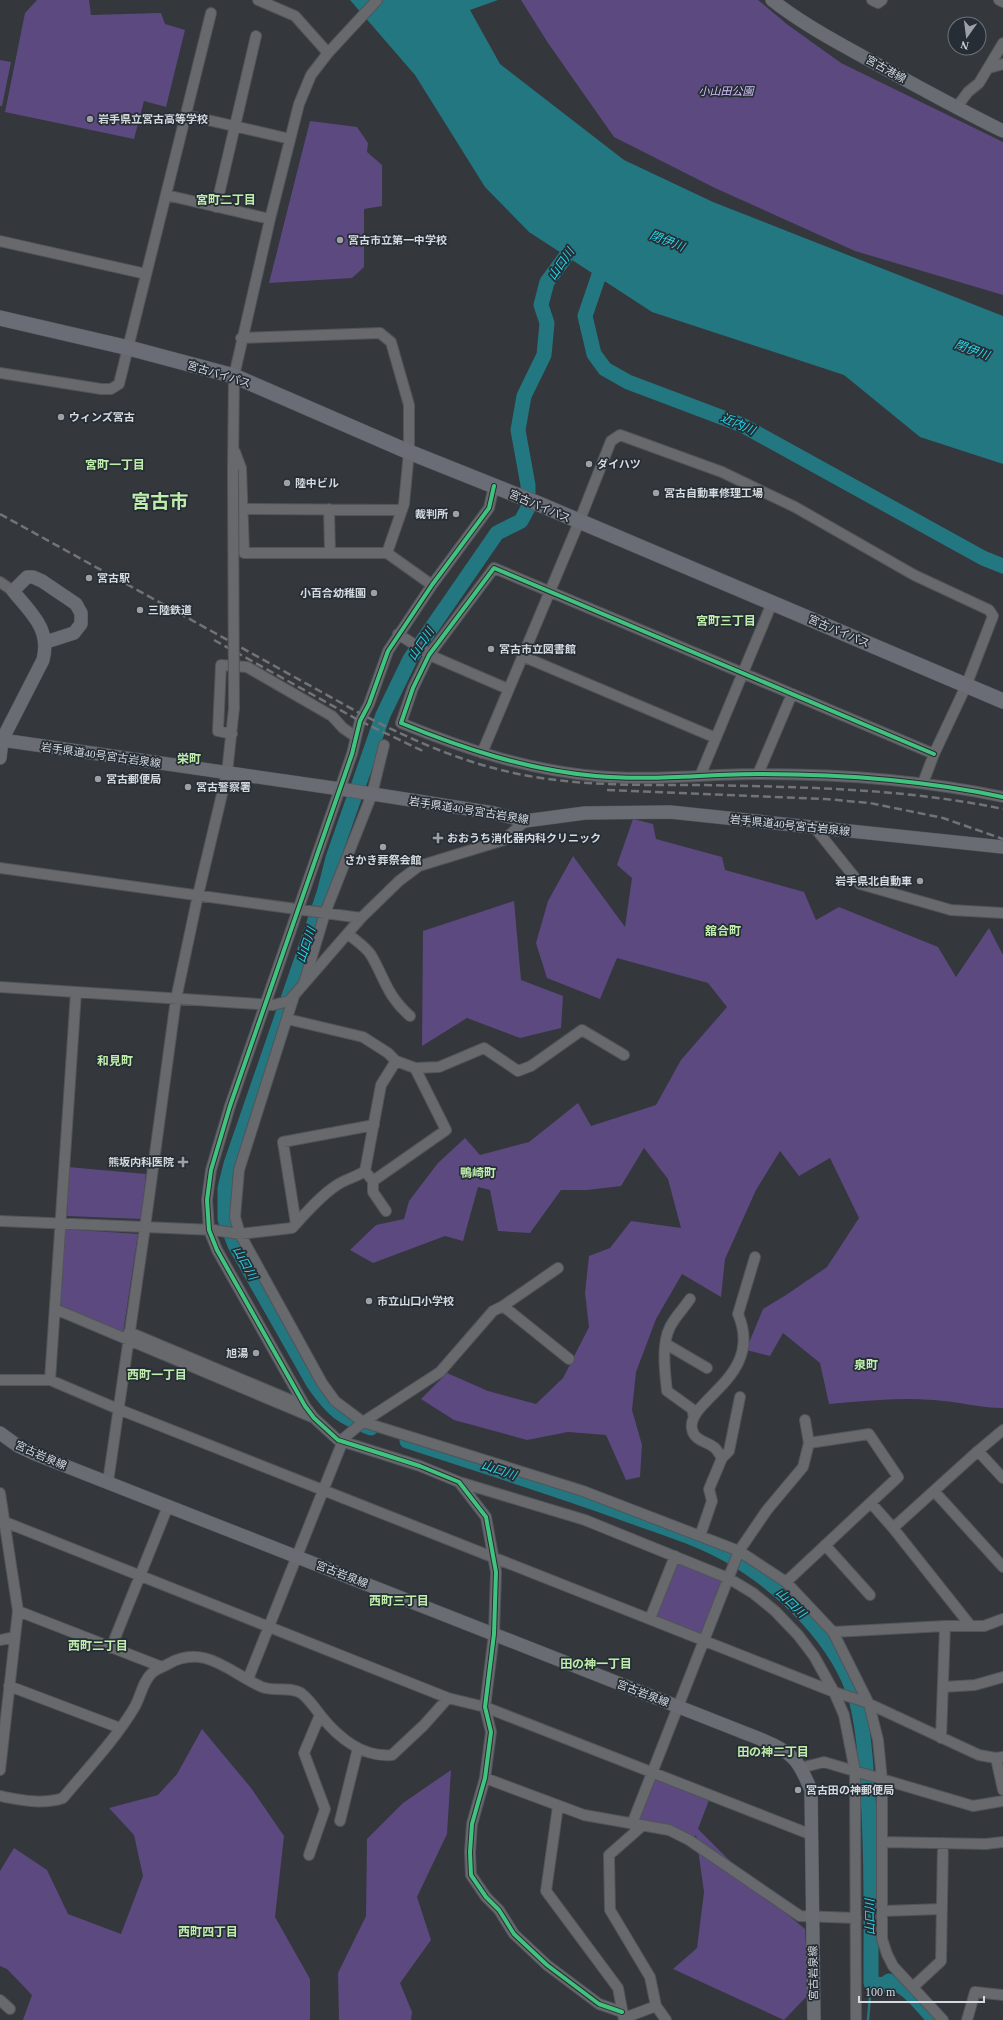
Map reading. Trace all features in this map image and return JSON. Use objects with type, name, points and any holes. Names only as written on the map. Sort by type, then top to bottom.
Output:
[{"type":"highway","name":"宮古バイパス","points":[[0,318],[129,348],[234,376],[409,452],[539,504],[1003,701]]},
{"type":"main road","name":"宮古港線","points":[[772,0],[844,46],[956,108],[1003,131]]},
{"type":"main road","points":[[0,758],[1,740],[43,660],[46,642],[38,623],[13,591],[27,577],[33,577],[76,604],[82,618],[79,629],[74,633],[46,642]]},
{"type":"main road","name":"岩手県道40号宮古岩泉線","points":[[1,740],[343,789],[494,813],[525,821],[585,813],[670,812],[1003,847]]},
{"type":"main road","name":"宮古岩泉線","points":[[0,1433],[18,1446],[678,1706],[764,1741],[793,1758],[811,1790],[814,2020]]},
{"type":"street","points":[[258,0],[294,16],[328,53]]},
{"type":"street","points":[[108,1482],[176,999],[198,895],[227,773],[232,734],[234,708],[232,442],[234,376],[270,219],[299,104],[312,74],[328,53],[378,0]]},
{"type":"street","points":[[872,0],[878,3],[882,0]]},
{"type":"street","points":[[999,0],[1003,2]]},
{"type":"street","points":[[0,372],[101,389],[111,389],[119,384],[211,12]]},
{"type":"street","points":[[216,207],[256,36]]},
{"type":"street","points":[[956,108],[968,92],[979,83],[1003,43]]},
{"type":"street","points":[[989,68],[1003,64]]},
{"type":"street","points":[[186,116],[290,139]]},
{"type":"street","points":[[166,195],[270,219]]},
{"type":"street","points":[[0,241],[146,274]]},
{"type":"street","points":[[242,338],[380,333],[385,335],[390,342],[409,405],[409,452],[402,510],[387,553]]},
{"type":"street","points":[[482,753],[579,522],[611,441],[620,435],[722,472],[795,507],[914,575],[989,610],[993,616],[966,686],[934,754],[923,783]]},
{"type":"street","points":[[232,442],[241,468],[241,509],[244,553],[387,553],[432,585]]},
{"type":"street","points":[[494,486],[489,508],[398,634],[382,664],[368,704],[360,721],[343,789],[269,1005],[230,1106],[211,1170],[207,1200],[211,1230],[217,1250],[305,1406],[314,1418],[338,1440],[344,1440],[420,1466],[459,1482],[585,1520],[729,1577],[764,1602],[798,1636],[814,1656],[834,1692],[844,1715],[855,1771],[856,2020]]},
{"type":"street","points":[[241,509],[402,510]]},
{"type":"street","points":[[329,510],[330,553]]},
{"type":"street","points":[[934,754],[494,568],[425,652],[401,723],[447,742],[482,753],[538,768],[595,776],[631,778],[758,774],[838,775],[923,783],[1003,797]]},
{"type":"street","points":[[0,582],[13,591]]},
{"type":"street","points":[[700,776],[772,602]]},
{"type":"street","points":[[398,634],[425,652],[508,689]]},
{"type":"street","points":[[522,656],[716,738]]},
{"type":"street","points":[[232,734],[218,731],[221,665],[247,667],[332,716],[343,728],[356,737]]},
{"type":"street","points":[[758,774],[792,694]]},
{"type":"street","points":[[303,986],[324,913],[368,793],[384,744]]},
{"type":"street","points":[[525,821],[504,840],[419,866],[399,881],[361,918],[292,999],[239,1170],[235,1216],[240,1234],[322,1382],[335,1401],[363,1422],[583,1491],[700,1536],[738,1553],[786,1582],[833,1632],[866,1703],[878,1740],[882,1780],[882,1939],[893,1966],[943,2020]]},
{"type":"street","points":[[815,828],[860,884],[951,910],[1003,912]]},
{"type":"street","points":[[0,868],[361,918]]},
{"type":"street","points":[[348,934],[370,954],[387,991],[398,1006],[410,1016]]},
{"type":"street","points":[[0,987],[269,1005],[292,999]]},
{"type":"street","points":[[50,1380],[76,992]]},
{"type":"street","points":[[287,1019],[363,1037],[396,1060],[416,1068],[439,1067],[484,1048],[518,1071],[531,1066],[582,1030],[624,1055]]},
{"type":"street","points":[[0,1221],[211,1230],[240,1234],[292,1228],[324,1194],[339,1184],[359,1176],[365,1171],[382,1085],[396,1060]]},
{"type":"street","points":[[373,1181],[446,1130],[416,1068]]},
{"type":"street","points":[[296,1224],[283,1142],[374,1125]]},
{"type":"street","points":[[365,1171],[373,1181],[373,1192],[386,1211]]},
{"type":"street","points":[[694,1417],[730,1376],[742,1356],[744,1339],[743,1326],[738,1314],[755,1258]]},
{"type":"street","points":[[248,1679],[344,1440],[363,1422],[440,1372],[493,1311],[503,1306],[558,1268]]},
{"type":"street","points":[[690,1299],[670,1327],[666,1344],[664,1370],[667,1391],[692,1409],[694,1417],[692,1428],[696,1437],[715,1448],[722,1458]]},
{"type":"street","points":[[503,1306],[568,1359]]},
{"type":"street","points":[[55,1309],[305,1406]]},
{"type":"street","points":[[128,1337],[314,1418]]},
{"type":"street","points":[[666,1344],[707,1368]]},
{"type":"street","points":[[0,1380],[50,1380],[118,1409],[494,1558],[834,1692],[866,1703],[979,1755],[1000,1758],[1003,1790]]},
{"type":"street","points":[[700,1536],[712,1501],[709,1489],[722,1458],[729,1451],[740,1397]]},
{"type":"street","points":[[666,2020],[656,2006],[650,1977],[610,1910],[609,1855],[637,1825],[652,1773],[738,1553],[767,1510],[803,1467],[809,1443],[805,1420]]},
{"type":"street","points":[[893,1528],[1003,1430]]},
{"type":"street","points":[[786,1582],[898,1477],[869,1434],[809,1443]]},
{"type":"street","points":[[978,1451],[1003,1478]]},
{"type":"street","points":[[459,1482],[486,1516],[496,1572],[494,1634],[485,1707],[491,1732],[485,1778],[472,1824],[470,1852],[471,1875],[486,1897],[499,1910],[514,1934],[547,1965],[599,2004],[623,2017],[643,2016],[656,2006]]},
{"type":"street","points":[[934,1491],[1003,1567]]},
{"type":"street","points":[[0,1493],[18,1611],[0,1770]]},
{"type":"street","points":[[871,1503],[893,1528],[970,1625]]},
{"type":"street","points":[[112,1648],[168,1506]]},
{"type":"street","points":[[5,1522],[448,1698],[485,1707],[812,1835]]},
{"type":"street","points":[[825,1545],[870,1595]]},
{"type":"street","points":[[650,1619],[675,1556]]},
{"type":"street","points":[[18,1611],[162,1667]]},
{"type":"street","points":[[833,1632],[970,1625],[984,1626],[1003,1619]]},
{"type":"street","points":[[942,1738],[945,1626]]},
{"type":"street","points":[[0,1640],[15,1637]]},
{"type":"street","points":[[0,1796],[26,1801],[53,1802],[63,1798],[120,1728],[135,1706],[142,1688],[152,1673],[174,1661],[190,1656],[217,1662],[264,1688],[293,1690],[301,1693],[312,1703],[335,1734],[358,1748],[387,1755],[392,1754],[424,1725],[448,1698]]},
{"type":"street","points":[[943,1687],[975,1685],[1003,1677]]},
{"type":"street","points":[[9,1686],[120,1728]]},
{"type":"street","points":[[309,1855],[325,1809],[304,1753],[320,1715]]},
{"type":"street","points":[[340,1821],[358,1748]]},
{"type":"street","points":[[800,1768],[824,1762],[973,1806],[1003,1801]]},
{"type":"street","points":[[485,1778],[584,1815],[669,1830],[689,1840],[800,1916],[813,1918],[856,1918]]},
{"type":"street","points":[[558,1806],[546,1891],[618,1988],[623,2017]]},
{"type":"street","points":[[883,1842],[986,1844],[1003,1842]]},
{"type":"street","points":[[913,1987],[941,1961],[943,1843]]},
{"type":"street","points":[[883,1911],[942,1909]]},
{"type":"street","points":[[966,2020],[975,1992],[1003,1994]]},
{"type":"street","points":[[0,2000],[10,2010]]},
{"type":"green space","points":[[37,0],[89,0],[91,15],[161,13],[165,24],[185,30],[166,107],[144,101],[134,139],[5,112],[25,13]]},
{"type":"green space","name":"小山田公園","points":[[521,0],[758,0],[788,25],[841,63],[1003,142],[1003,295],[855,251],[715,188],[614,137],[548,43]]},
{"type":"green space","points":[[0,60],[11,62],[2,106],[0,106]]},
{"type":"green space","points":[[310,121],[357,127],[368,143],[367,152],[382,165],[382,206],[364,209],[364,267],[352,278],[269,283]]},
{"type":"green space","points":[[633,819],[653,824],[656,839],[722,857],[725,870],[804,892],[816,920],[839,907],[938,947],[956,977],[989,928],[1003,955],[1003,1408],[920,1399],[829,1404],[820,1363],[783,1333],[770,1356],[746,1350],[763,1309],[827,1267],[859,1218],[830,1158],[799,1176],[780,1151],[756,1190],[725,1259],[721,1297],[682,1274],[656,1319],[636,1372],[632,1410],[642,1445],[640,1477],[626,1480],[606,1435],[568,1432],[527,1440],[454,1420],[421,1399],[447,1373],[488,1391],[536,1404],[563,1378],[589,1327],[585,1293],[589,1256],[610,1248],[631,1221],[681,1228],[668,1179],[644,1148],[621,1186],[587,1190],[561,1190],[530,1233],[498,1231],[490,1190],[478,1187],[463,1241],[445,1236],[373,1263],[350,1250],[376,1225],[404,1219],[409,1201],[438,1163],[465,1138],[480,1155],[529,1142],[578,1103],[591,1126],[656,1105],[681,1060],[727,1007],[708,983],[617,958],[600,999],[547,978],[536,943],[548,901],[573,856],[625,927],[632,878],[617,865]]},
{"type":"green space","points":[[514,901],[521,980],[563,996],[561,1028],[520,1038],[467,1018],[422,1046],[423,931]]},
{"type":"green space","points":[[68,1167],[146,1174],[141,1219],[67,1216]]},
{"type":"green space","points":[[64,1229],[138,1234],[123,1333],[58,1304]]},
{"type":"green space","points":[[677,1560],[725,1580],[702,1635],[654,1616]]},
{"type":"green space","points":[[202,1729],[251,1788],[284,1836],[275,1917],[310,1979],[310,2020],[23,2020],[32,1995],[7,1969],[0,1966],[0,1871],[14,1848],[47,1870],[68,1914],[121,1934],[143,1876],[134,1835],[109,1808],[158,1795],[177,1774]]},
{"type":"green space","points":[[451,1770],[447,1834],[417,1897],[431,1940],[400,1983],[412,2012],[411,2020],[339,2020],[338,1973],[366,1916],[367,1839],[403,1803]]},
{"type":"green space","points":[[655,1778],[709,1800],[698,1829],[762,1893],[805,1929],[809,1994],[784,2020],[673,1969],[697,1948],[704,1892],[696,1835],[694,1838],[671,1826],[638,1819]]},
{"type":"water","name":"閉伊川","points":[[350,0],[498,0],[470,10],[500,64],[624,160],[713,202],[1003,316],[1003,464],[920,437],[844,375],[652,312],[529,232],[485,187],[415,75]]},
{"type":"waterway","name":"山口川","points":[[371,1428],[338,1412],[332,1407],[314,1384],[235,1245],[225,1219],[225,1188],[231,1164],[324,893],[333,858],[383,715],[410,659],[497,533],[521,521],[528,508],[528,485],[518,430],[524,396],[544,355],[547,323],[541,305],[547,282],[578,240]]},
{"type":"waterway","name":"近内川","points":[[608,259],[600,272],[585,316],[594,354],[605,369],[628,382],[742,425],[983,558],[1003,566]]},
{"type":"waterway","name":"山口川","points":[[407,1441],[578,1497],[707,1544],[730,1556],[769,1582],[806,1617],[822,1636],[848,1677],[856,1699],[860,1719],[869,1806],[871,1983],[883,1985],[889,1981],[902,1987],[935,2020]]},
{"type":"waterway","points":[[868,2020],[871,1983]]},
{"type":"railway","points":[[0,514],[363,715],[424,744],[485,766],[529,776],[571,782],[852,790],[928,797],[1003,809]]},
{"type":"railway","points":[[214,640],[360,721],[425,752]]},
{"type":"railway","points":[[607,790],[825,799],[870,803],[943,818],[1003,839]]},
{"type":"cycle path","points":[[494,486],[489,508],[432,585],[388,651],[369,704],[360,721],[352,754],[230,1106],[211,1170],[207,1200],[209,1230],[217,1250],[305,1406],[314,1418],[338,1440],[420,1466],[459,1482],[486,1517],[496,1572],[494,1634],[485,1707],[491,1732],[485,1778],[472,1824],[470,1852],[471,1875],[486,1897],[499,1910],[514,1934],[547,1965],[599,2004],[622,2012]]},
{"type":"cycle path","points":[[934,754],[494,568],[429,655],[413,688],[401,723],[472,750],[546,769],[571,773],[637,778],[739,774],[820,775],[912,782],[1003,797]]},
{"type":"place","name":"岩手県立宮古高等学校","points":[[90,119]]},
{"type":"place","name":"宮古市立第一中学校","points":[[340,240]]},
{"type":"place","name":"ウィンズ宮古","points":[[61,417]]},
{"type":"place","name":"ダイハツ","points":[[589,464]]},
{"type":"place","name":"陸中ビル","points":[[287,483]]},
{"type":"place","name":"宮古自動車修理工場","points":[[656,493]]},
{"type":"place","name":"裁判所","points":[[456,514]]},
{"type":"place","name":"宮古駅","points":[[89,578]]},
{"type":"place","name":"小百合幼稚園","points":[[374,593]]},
{"type":"place","name":"三陸鉄道","points":[[140,610]]},
{"type":"place","name":"宮古市立図書館","points":[[491,649]]},
{"type":"place","name":"宮古郵便局","points":[[98,779]]},
{"type":"place","name":"宮古警察署","points":[[188,787]]},
{"type":"place","name":"おおうち消化器内科クリニック","points":[[438,838]]},
{"type":"place","name":"さかき葬祭会館","points":[[383,847]]},
{"type":"place","name":"岩手県北自動車","points":[[920,881]]},
{"type":"place","name":"熊坂内科医院","points":[[183,1162]]},
{"type":"place","name":"市立山口小学校","points":[[369,1301]]},
{"type":"place","name":"旭湯","points":[[256,1353]]},
{"type":"place","name":"宮古田の神郵便局","points":[[798,1790]]},
{"type":"district","name":"宮町二丁目","points":[[226,200]]},
{"type":"district","name":"宮町一丁目","points":[[115,465]]},
{"type":"district","name":"宮古市","points":[[160,501]]},
{"type":"district","name":"宮町三丁目","points":[[726,621]]},
{"type":"district","name":"栄町","points":[[189,759]]},
{"type":"district","name":"舘合町","points":[[723,931]]},
{"type":"district","name":"和見町","points":[[115,1061]]},
{"type":"district","name":"鴨崎町","points":[[478,1173]]},
{"type":"district","name":"泉町","points":[[866,1365]]},
{"type":"district","name":"西町一丁目","points":[[157,1375]]},
{"type":"district","name":"西町三丁目","points":[[399,1601]]},
{"type":"district","name":"西町二丁目","points":[[98,1646]]},
{"type":"district","name":"田の神一丁目","points":[[596,1664]]},
{"type":"district","name":"田の神二丁目","points":[[773,1752]]},
{"type":"district","name":"西町四丁目","points":[[208,1932]]}]
